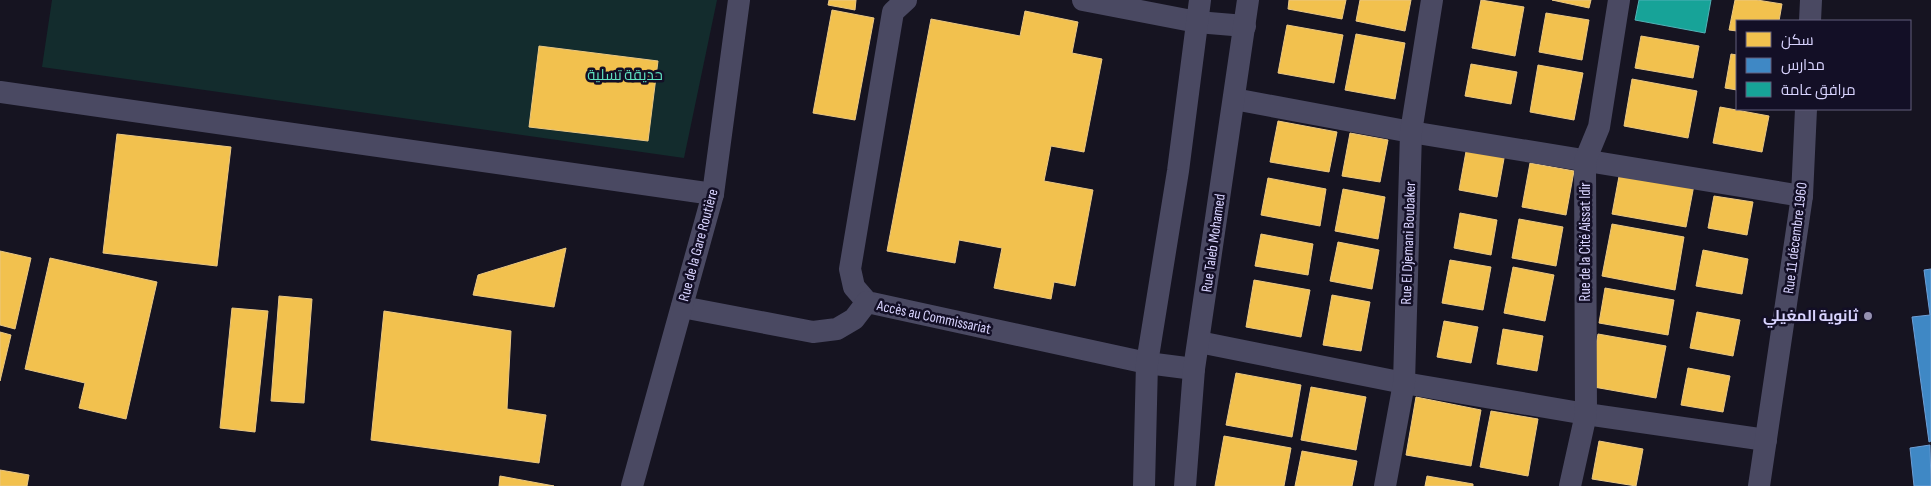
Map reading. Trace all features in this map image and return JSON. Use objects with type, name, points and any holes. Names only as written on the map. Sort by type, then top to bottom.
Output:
[{"type":"street","name":"Rue de la Gare Routière","points":[[632,486],[713,194],[739,0]]},
{"type":"street","name":"Accès au Commissariat","points":[[906,0],[893,12],[850,269],[854,287],[867,302],[1147,363],[1194,369]]},
{"type":"street","points":[[1083,0],[1199,11],[1245,26]]},
{"type":"street","name":"Rue Taleb Mohamed","points":[[1185,486],[1194,369],[1248,0]]},
{"type":"street","name":"Rue El Djemani Boubaker","points":[[1385,486],[1404,383],[1411,132],[1432,0]]},
{"type":"street","name":"Rue de la Cité Aissat Idir","points":[[1570,486],[1586,414],[1585,161],[1599,127],[1619,0]]},
{"type":"street","points":[[1810,20],[1811,0]]},
{"type":"street","points":[[1144,486],[1147,363],[1178,171],[1199,11]]},
{"type":"street","points":[[0,92],[713,194]]},
{"type":"street","points":[[1234,98],[1411,132],[1802,196]]},
{"type":"street","name":"Rue 11 décembre 1960","points":[[1759,486],[1802,196],[1806,110]]},
{"type":"street","points":[[682,307],[813,332],[837,328],[854,319],[867,302]]},
{"type":"street","points":[[1199,342],[1404,383],[1586,414],[1766,440]]},
{"type":"green space","name":"حديقة تسلية","points":[[52,0],[717,0],[684,158],[42,67]]},
{"type":"building: سكن","points":[[829,0],[856,0],[855,10],[828,5]]},
{"type":"building: سكن","points":[[1289,0],[1346,0],[1342,19],[1288,9]]},
{"type":"building: سكن","points":[[1360,0],[1411,0],[1405,31],[1356,21]]},
{"type":"building: سكن","points":[[1481,0],[1524,7],[1515,56],[1472,48]]},
{"type":"building: سكن","points":[[1552,0],[1591,0],[1589,8]]},
{"type":"building: سكن","points":[[1735,0],[1757,0],[1782,4],[1779,20],[1736,20],[1736,31],[1729,30]]},
{"type":"building: سكن","points":[[832,10],[874,18],[855,120],[813,113]]},
{"type":"building: سكن","points":[[1025,11],[1078,22],[1072,53],[1102,59],[1084,152],[1051,146],[1044,181],[1093,190],[1075,286],[1054,282],[1051,299],[994,288],[1002,248],[959,240],[955,263],[887,251],[931,19],[1020,36]]},
{"type":"building: سكن","points":[[1546,13],[1589,20],[1582,60],[1539,52]]},
{"type":"building: سكن","points":[[1287,25],[1343,35],[1334,83],[1278,73]]},
{"type":"building: سكن","points":[[1356,34],[1405,43],[1395,99],[1345,90]]},
{"type":"building: سكن","points":[[1641,36],[1699,46],[1693,78],[1635,68]]},
{"type":"building: سكن","points":[[539,46],[658,61],[648,141],[529,127]]},
{"type":"building: سكن","points":[[1731,54],[1736,55],[1736,90],[1725,88]]},
{"type":"building: سكن","points":[[1471,64],[1517,72],[1511,104],[1465,96]]},
{"type":"building: سكن","points":[[1538,65],[1583,73],[1574,120],[1530,112]]},
{"type":"building: سكن","points":[[1632,79],[1697,91],[1688,138],[1624,126]]},
{"type":"building: سكن","points":[[1720,107],[1769,116],[1762,152],[1713,143]]},
{"type":"building: سكن","points":[[1278,121],[1337,132],[1329,172],[1270,162]]},
{"type":"building: سكن","points":[[1350,133],[1388,140],[1380,182],[1342,176]]},
{"type":"building: سكن","points":[[117,134],[231,147],[217,266],[103,253]]},
{"type":"building: سكن","points":[[1467,146],[1505,153],[1497,197],[1459,190]]},
{"type":"building: سكن","points":[[1530,163],[1574,171],[1566,215],[1522,207]]},
{"type":"building: سكن","points":[[1620,171],[1694,185],[1686,227],[1612,214]]},
{"type":"building: سكن","points":[[1268,178],[1326,189],[1320,226],[1261,215]]},
{"type":"building: سكن","points":[[1343,189],[1385,197],[1378,239],[1335,231]]},
{"type":"building: سكن","points":[[1714,196],[1753,202],[1747,235],[1708,228]]},
{"type":"building: سكن","points":[[1460,213],[1497,220],[1491,255],[1454,248]]},
{"type":"building: سكن","points":[[1519,219],[1563,227],[1556,266],[1512,258]]},
{"type":"building: سكن","points":[[1612,224],[1684,237],[1675,290],[1602,276]]},
{"type":"building: سكن","points":[[1261,234],[1313,244],[1308,275],[1255,266]]},
{"type":"building: سكن","points":[[1338,242],[1379,250],[1372,289],[1330,281]]},
{"type":"building: سكن","points":[[566,248],[554,307],[473,295],[478,275]]},
{"type":"building: سكن","points":[[1703,250],[1748,259],[1742,294],[1696,286]]},
{"type":"building: سكن","points":[[0,251],[31,258],[15,329],[0,325]]},
{"type":"building: سكن","points":[[50,258],[157,282],[126,419],[79,408],[85,383],[25,369]]},
{"type":"building: سكن","points":[[1450,260],[1491,267],[1483,310],[1442,303]]},
{"type":"building: سكن","points":[[1513,267],[1554,275],[1545,321],[1504,313]]},
{"type":"building: سكن","points":[[1254,280],[1310,290],[1301,337],[1246,327]]},
{"type":"building: سكن","points":[[1605,288],[1674,300],[1668,335],[1599,323]]},
{"type":"building: سكن","points":[[1332,295],[1370,302],[1361,351],[1323,345]]},
{"type":"building: سكن","points":[[279,296],[312,299],[304,403],[271,401]]},
{"type":"building: سكن","points":[[232,308],[268,311],[255,432],[220,428]]},
{"type":"building: سكن","points":[[384,311],[511,331],[507,409],[546,415],[539,463],[371,440]]},
{"type":"building: سكن","points":[[1697,312],[1740,320],[1733,356],[1690,348]]},
{"type":"building: سكن","points":[[1444,321],[1478,327],[1471,363],[1437,357]]},
{"type":"building: سكن","points":[[1503,329],[1543,336],[1537,371],[1497,364]]},
{"type":"building: سكن","points":[[0,332],[11,335],[0,381]]},
{"type":"building: سكن","points":[[1598,334],[1666,346],[1656,398],[1588,386]]},
{"type":"building: سكن","points":[[1688,368],[1730,376],[1723,412],[1681,405]]},
{"type":"building: سكن","points":[[1236,373],[1301,385],[1292,437],[1226,425]]},
{"type":"building: سكن","points":[[1311,387],[1366,397],[1356,450],[1301,440]]},
{"type":"building: سكن","points":[[1416,397],[1481,410],[1471,466],[1406,455]]},
{"type":"building: سكن","points":[[1491,411],[1538,419],[1528,476],[1480,467]]},
{"type":"building: سكن","points":[[1224,436],[1291,448],[1284,486],[1215,486]]},
{"type":"building: سكن","points":[[1599,441],[1643,449],[1636,486],[1592,479]]},
{"type":"building: سكن","points":[[1302,451],[1357,461],[1352,486],[1295,486]]},
{"type":"building: سكن","points":[[0,470],[29,475],[27,486],[0,486]]},
{"type":"building: سكن","points":[[500,476],[554,486],[499,486]]},
{"type":"building: سكن","points":[[1427,476],[1473,484],[1473,486],[1425,486]]},
{"type":"building: مدارس","points":[[1931,269],[1931,441],[1929,442],[1912,317],[1930,315],[1924,270]]},
{"type":"building: مدارس","points":[[1930,445],[1931,486],[1914,486],[1910,448]]},
{"type":"building: مرافق عامة","points":[[1639,0],[1711,0],[1705,33],[1635,20]]},
{"type":"place","name":"ثانوية المغيلي","points":[[1868,316]]}]
